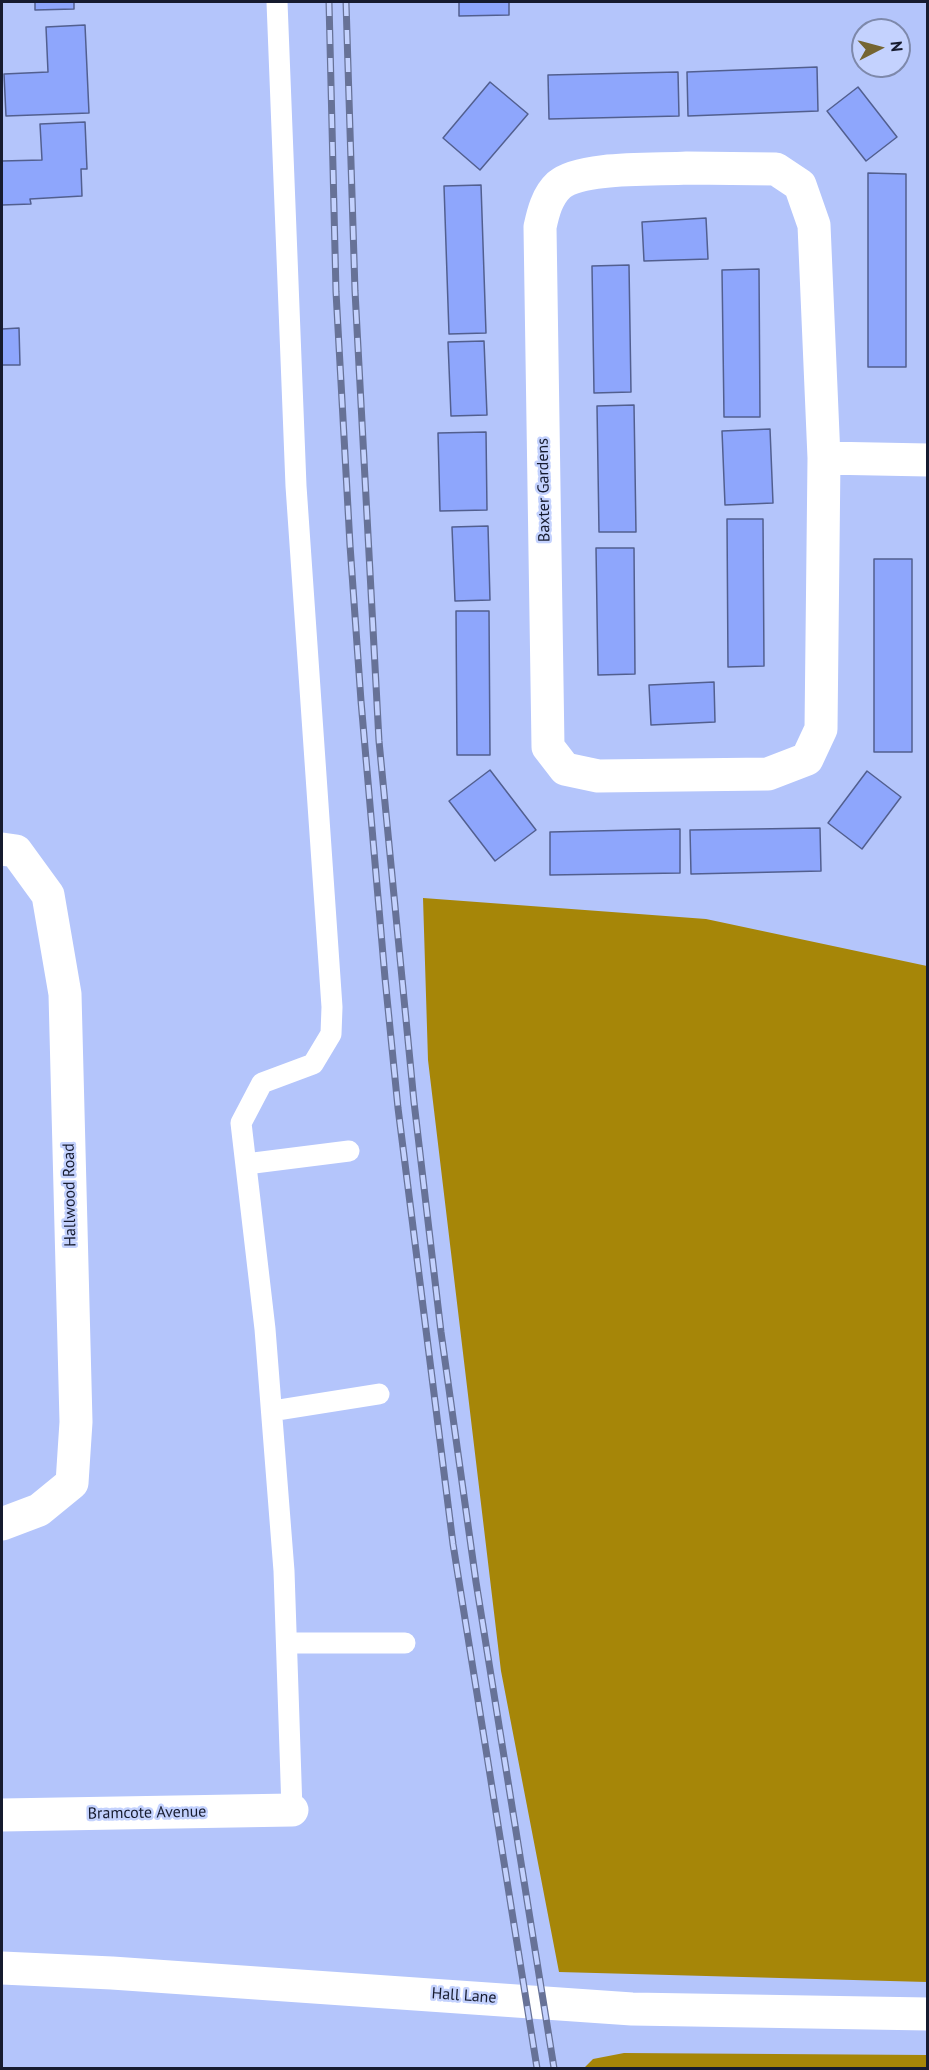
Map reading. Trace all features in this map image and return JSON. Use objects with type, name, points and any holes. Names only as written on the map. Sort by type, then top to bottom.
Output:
[{"type":"street","name":"Baxter Gardens","points":[[687,168],[776,169],[800,185],[814,225],[824,458],[820,729],[807,759],[768,774],[598,776],[566,769],[548,747],[540,227],[546,203],[559,185],[580,175],[687,168]]},
{"type":"street","points":[[824,458],[927,460]]},
{"type":"street","name":"Hallwood Road","points":[[2,849],[16,851],[48,895],[65,994],[76,1422],[72,1483],[39,1510],[2,1524]]},
{"type":"street","name":"Bramcote Avenue","points":[[2,1815],[292,1810]]},
{"type":"street","name":"Hall Lane","points":[[2,1968],[430,1993],[632,2009],[927,2014]]},
{"type":"lane","points":[[277,2],[296,486],[332,1007],[331,1034],[313,1064],[262,1083],[241,1123],[265,1329],[284,1571],[292,1810]]},
{"type":"lane","points":[[246,1164],[349,1151]]},
{"type":"lane","points":[[272,1411],[379,1394]]},
{"type":"lane","points":[[287,1643],[405,1643]]},
{"type":"shaded area","points":[[423,898],[706,919],[927,966],[927,1982],[559,1972],[501,1671],[428,1060]]},
{"type":"shaded area","points":[[624,2053],[927,2055],[927,2068],[584,2068],[593,2059]]},
{"type":"building","points":[[35,2],[74,2],[74,9],[35,10]]},
{"type":"building","points":[[459,2],[509,2],[509,15],[459,16]]},
{"type":"building","points":[[85,25],[89,113],[6,116],[4,74],[48,72],[46,27]]},
{"type":"building","points":[[817,67],[818,111],[688,116],[687,72]]},
{"type":"building","points":[[678,72],[679,116],[549,119],[548,75]]},
{"type":"building","points":[[490,82],[528,114],[480,170],[443,138]]},
{"type":"building","points":[[858,87],[897,137],[866,161],[827,111]]},
{"type":"building","points":[[85,122],[87,169],[81,169],[82,196],[30,199],[31,204],[2,205],[2,161],[42,160],[40,124]]},
{"type":"building","points":[[868,173],[906,174],[906,367],[868,367]]},
{"type":"building","points":[[481,185],[486,333],[449,334],[444,186]]},
{"type":"building","points":[[706,218],[708,259],[644,261],[642,222]]},
{"type":"building","points":[[629,265],[631,392],[594,393],[592,266]]},
{"type":"building","points":[[759,269],[760,417],[724,417],[722,270]]},
{"type":"building","points":[[19,328],[20,365],[2,365],[2,329]]},
{"type":"building","points":[[484,341],[487,415],[451,416],[448,342]]},
{"type":"building","points":[[634,405],[636,532],[599,532],[597,406]]},
{"type":"building","points":[[770,429],[773,503],[725,505],[722,431]]},
{"type":"building","points":[[486,432],[487,510],[440,511],[438,433]]},
{"type":"building","points":[[727,519],[763,519],[764,666],[728,667]]},
{"type":"building","points":[[488,526],[490,600],[455,601],[452,527]]},
{"type":"building","points":[[596,548],[634,548],[635,674],[598,675]]},
{"type":"building","points":[[874,559],[912,559],[912,752],[874,752]]},
{"type":"building","points":[[456,611],[489,611],[490,755],[457,755]]},
{"type":"building","points":[[714,682],[715,722],[651,725],[649,685]]},
{"type":"building","points":[[490,770],[536,830],[495,861],[449,801]]},
{"type":"building","points":[[867,771],[901,797],[862,849],[828,823]]},
{"type":"building","points":[[820,828],[821,871],[691,874],[690,830]]},
{"type":"building","points":[[680,829],[680,873],[550,875],[550,832]]},
{"type":"railway","points":[[329,2],[336,292],[350,545],[361,701],[398,1108],[453,1544],[537,2068]]},
{"type":"railway","points":[[346,2],[355,291],[379,741],[414,1102],[441,1332],[476,1582],[554,2068]]}]
